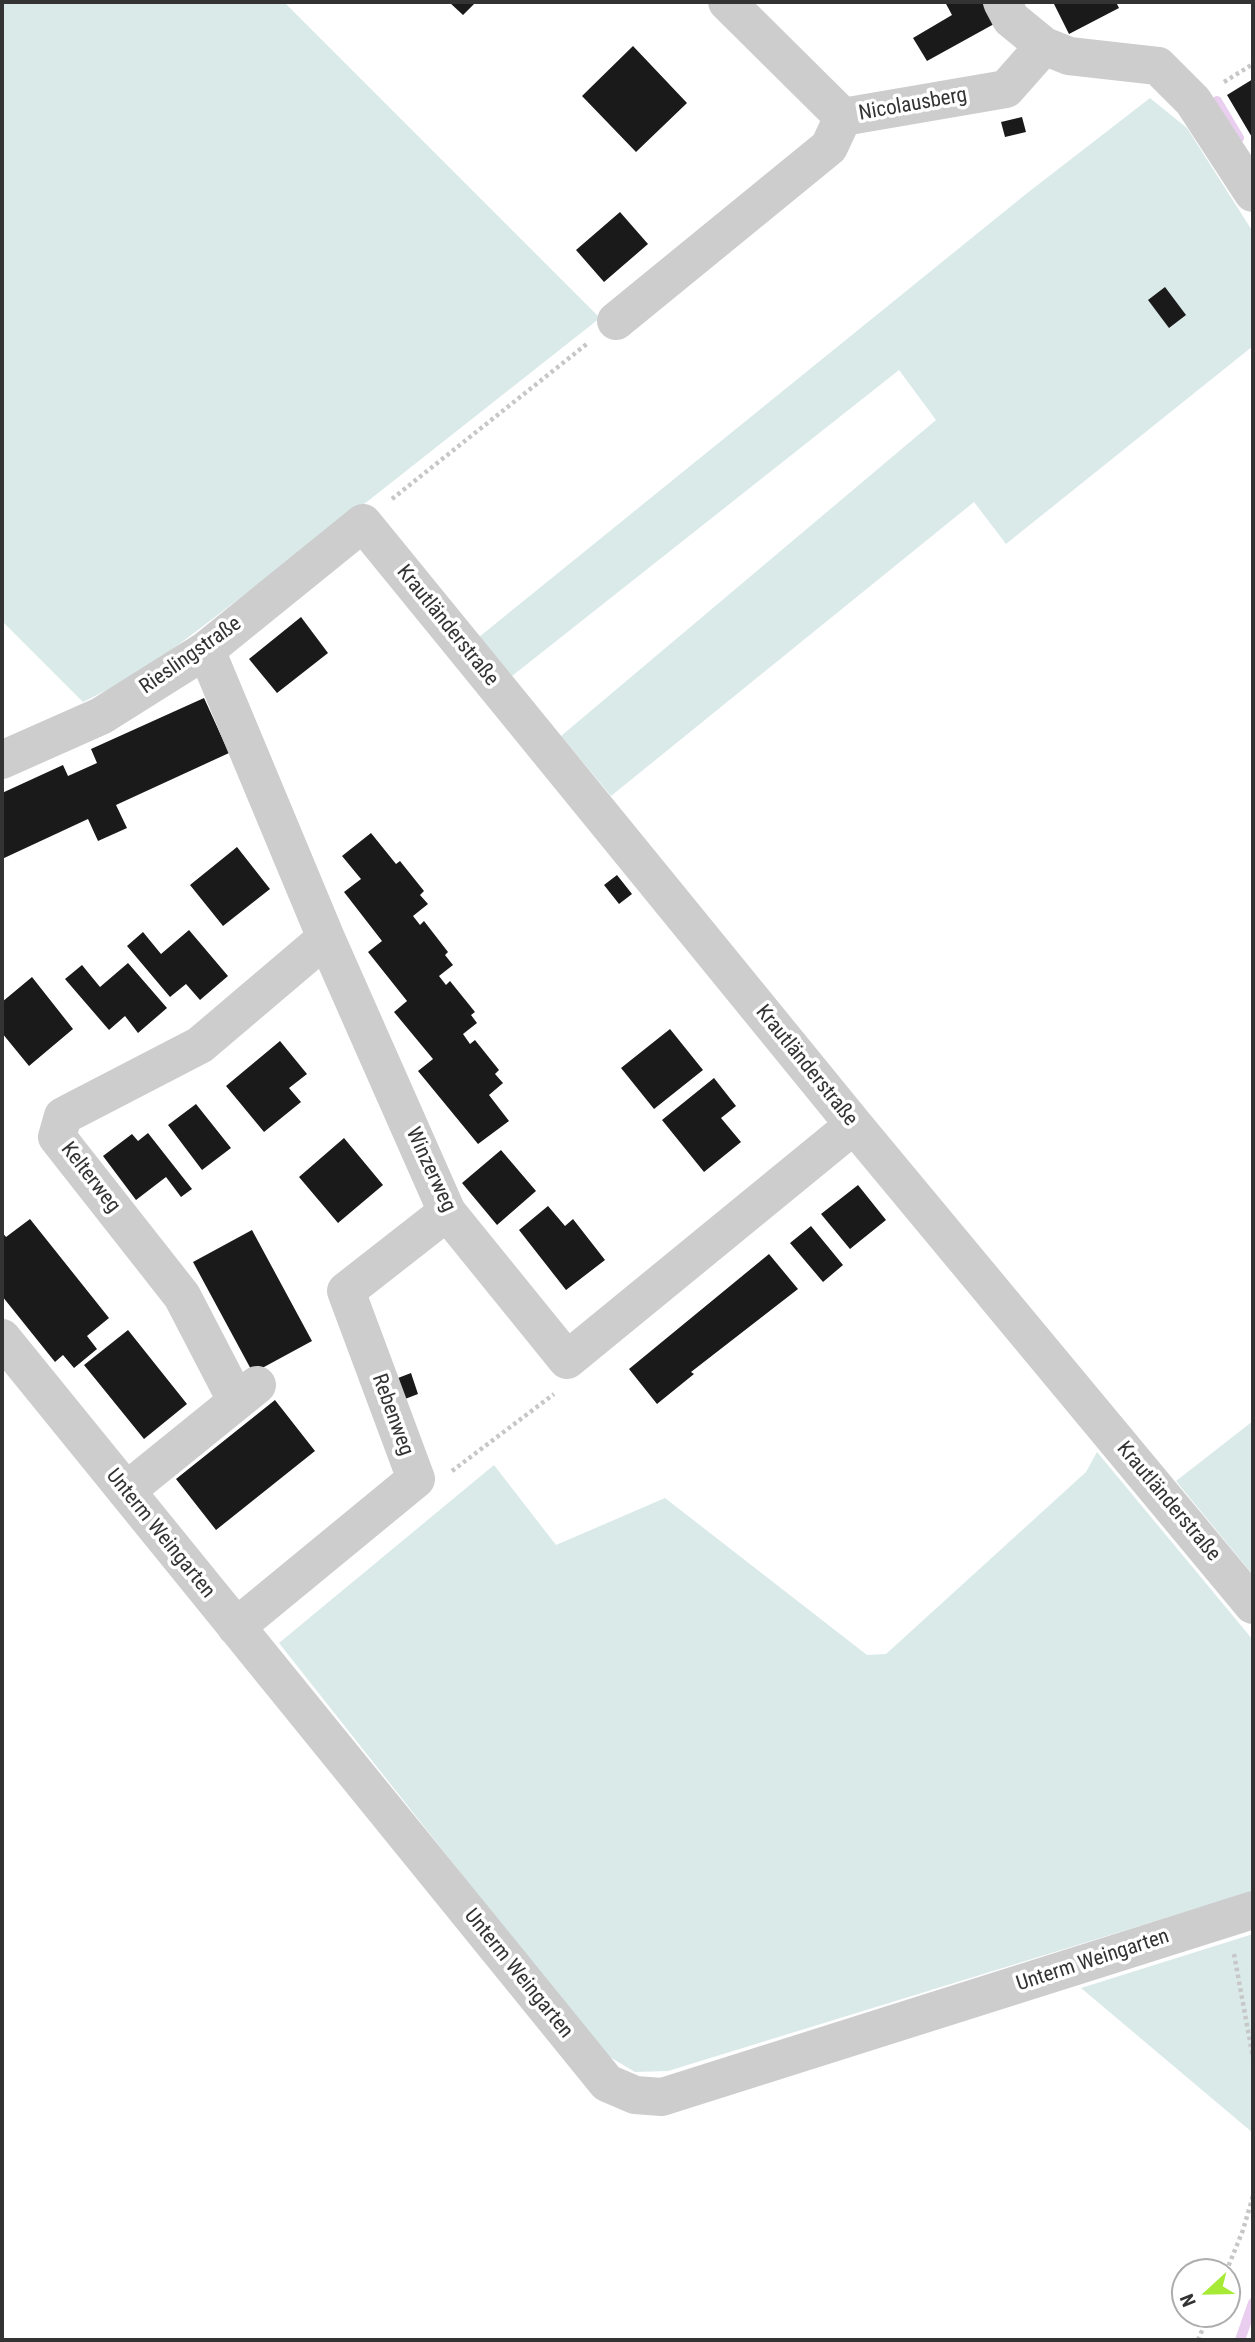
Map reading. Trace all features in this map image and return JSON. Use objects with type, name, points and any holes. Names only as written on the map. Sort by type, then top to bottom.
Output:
[{"type":"street","name":"Nicolausberg","points":[[727,2],[843,117],[1006,89],[1044,46]]},
{"type":"street","points":[[1002,2],[1011,19],[1044,46],[1069,56],[1158,65],[1193,101],[1253,193]]},
{"type":"street","points":[[616,321],[829,147],[843,117]]},
{"type":"street","name":"Rieslingstraße","points":[[2,760],[101,716],[206,650],[363,523]]},
{"type":"street","name":"Krautländerstraße","points":[[363,523],[854,1125],[1253,1605]]},
{"type":"street","name":"Winzerweg","points":[[206,650],[326,938],[447,1212],[567,1360]]},
{"type":"street","name":"Kelterweg","points":[[126,1491],[246,1393],[182,1296],[58,1137],[63,1116],[200,1045],[326,938]]},
{"type":"street","points":[[567,1360],[854,1125]]},
{"type":"street","name":"Rebenweg","points":[[236,1627],[416,1479],[346,1291],[447,1212]]},
{"type":"street","name":"Unterm Weingarten","points":[[2,1338],[607,2083],[635,2095],[662,2097],[1240,1914]]},
{"type":"path","points":[[363,523],[616,321]]},
{"type":"path","points":[[416,1479],[440,1480],[566,1385],[567,1360]]},
{"type":"path","points":[[1240,1914],[1253,2058]]},
{"type":"path","points":[[1232,2258],[1253,2196]]},
{"type":"shaded area","points":[[2,2],[284,2],[600,318],[368,501],[141,673],[83,702],[2,621]]},
{"type":"shaded area","points":[[1150,98],[1187,128],[1253,232],[1253,346],[1006,544],[974,502],[611,796],[561,736],[936,420],[899,370],[512,676],[479,637],[1026,194]]},
{"type":"shaded area","points":[[1253,1421],[1253,1575],[1176,1481]]},
{"type":"shaded area","points":[[1097,1452],[1253,1640],[1253,1891],[668,2071],[635,2072],[603,2053],[279,1643],[494,1465],[556,1545],[665,1498],[867,1655],[886,1654],[1086,1472]]},
{"type":"shaded area","points":[[1253,1934],[1253,2133],[1081,1988]]},
{"type":"building","points":[[449,2],[476,2],[463,15]]},
{"type":"building","points":[[945,2],[982,2],[994,24],[927,61],[913,38],[952,15]]},
{"type":"building","points":[[1053,2],[1116,2],[1119,8],[1069,34]]},
{"type":"building","points":[[633,46],[687,103],[636,152],[582,96]]},
{"type":"building","points":[[1253,79],[1253,139],[1227,95]]},
{"type":"building","points":[[1022,117],[1026,132],[1005,137],[1001,122]]},
{"type":"building","points":[[620,212],[648,244],[604,282],[576,250]]},
{"type":"building","points":[[1165,287],[1186,315],[1169,328],[1148,300]]},
{"type":"building","points":[[301,617],[328,653],[277,693],[249,659]]},
{"type":"building","points":[[204,698],[229,753],[116,805],[127,828],[98,841],[88,819],[2,859],[2,793],[63,765],[68,776],[97,763],[91,749]]},
{"type":"building","points":[[371,833],[396,864],[400,861],[424,891],[420,895],[428,904],[413,916],[420,925],[424,921],[448,952],[445,955],[453,965],[439,976],[446,985],[450,981],[475,1012],[471,1015],[477,1023],[463,1034],[470,1044],[475,1040],[499,1070],[495,1074],[503,1083],[489,1095],[509,1121],[478,1144],[418,1071],[433,1059],[394,1012],[407,1001],[368,952],[382,941],[344,892],[361,879],[342,856]]},
{"type":"building","points":[[237,847],[270,889],[223,926],[190,885]]},
{"type":"building","points":[[617,875],[632,894],[619,904],[604,885]]},
{"type":"building","points":[[189,930],[228,976],[200,1000],[186,984],[170,997],[127,946],[143,932],[161,954]]},
{"type":"building","points":[[128,963],[167,1008],[138,1033],[125,1016],[109,1030],[65,979],[82,965],[100,987]]},
{"type":"building","points":[[32,977],[73,1029],[29,1066],[2,1033],[2,1002]]},
{"type":"building","points":[[670,1029],[703,1070],[654,1109],[621,1068]]},
{"type":"building","points":[[280,1041],[307,1074],[289,1088],[301,1102],[264,1132],[226,1086]]},
{"type":"building","points":[[714,1078],[736,1106],[721,1118],[741,1142],[704,1172],[662,1120]]},
{"type":"building","points":[[196,1104],[231,1148],[202,1170],[168,1125]]},
{"type":"building","points":[[148,1133],[192,1189],[181,1197],[166,1177],[136,1200],[103,1156],[132,1134],[138,1141]]},
{"type":"building","points":[[344,1138],[383,1185],[338,1223],[299,1177]]},
{"type":"building","points":[[501,1150],[536,1191],[497,1225],[462,1183]]},
{"type":"building","points":[[858,1185],[886,1220],[850,1249],[821,1214]]},
{"type":"building","points":[[548,1206],[565,1226],[573,1219],[605,1260],[566,1290],[519,1230]]},
{"type":"building","points":[[30,1219],[109,1318],[87,1336],[97,1349],[74,1368],[63,1355],[55,1362],[2,1296],[2,1232],[6,1237]]},
{"type":"building","points":[[811,1226],[843,1265],[823,1282],[790,1243]]},
{"type":"building","points":[[252,1230],[312,1341],[253,1373],[193,1262]]},
{"type":"building","points":[[769,1254],[798,1289],[691,1372],[694,1374],[657,1404],[629,1369]]},
{"type":"building","points":[[128,1330],[187,1404],[144,1439],[84,1365]]},
{"type":"building","points":[[411,1373],[418,1394],[405,1399],[398,1378]]},
{"type":"building","points":[[275,1400],[315,1451],[216,1530],[176,1479]]},
{"type":"waterway","points":[[1217,101],[1239,138]]},
{"type":"waterway","points":[[1240,2340],[1253,2303]]}]
